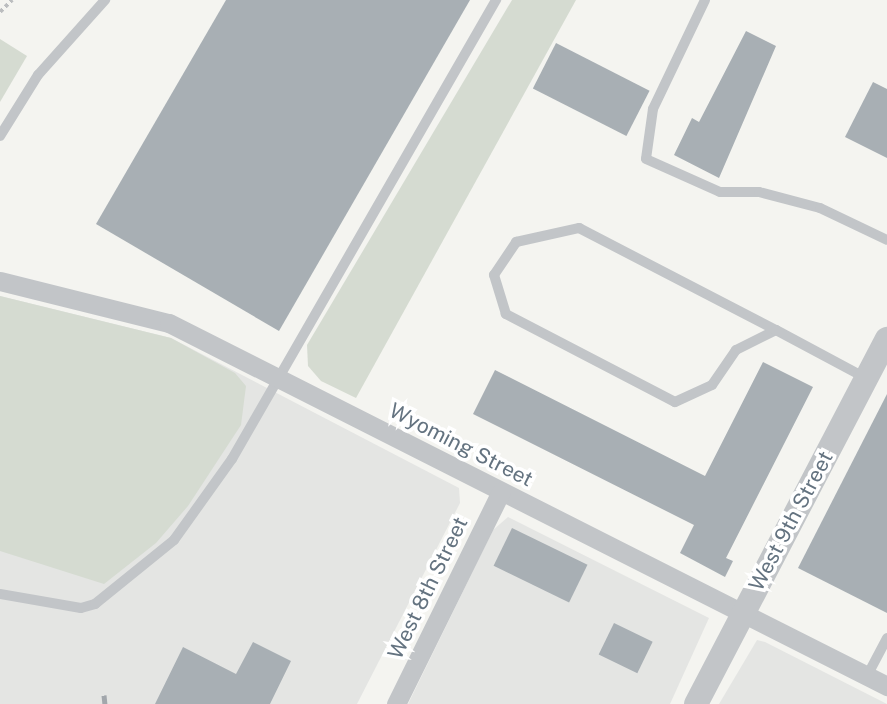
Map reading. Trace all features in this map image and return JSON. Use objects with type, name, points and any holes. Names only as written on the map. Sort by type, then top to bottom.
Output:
[{"type":"street","name":"Wyoming Street","points":[[0,281],[169,323],[887,686]]},
{"type":"street","name":"West 9th Street","points":[[696,704],[887,339]]},
{"type":"street","name":"West 8th Street","points":[[396,704],[501,492]]},
{"type":"lane","points":[[0,136],[38,75],[105,0]]},
{"type":"lane","points":[[0,594],[81,608],[133,580],[204,503],[496,0]]},
{"type":"lane","points":[[705,0],[653,109],[646,159],[720,191],[759,192],[820,208],[887,240]]},
{"type":"lane","points":[[776,330],[736,350],[712,385],[675,402],[506,314],[494,275],[516,242],[579,228],[776,330],[866,378]]},
{"type":"lane","points":[[867,676],[887,638]]},
{"type":"path","points":[[0,12],[12,0]]},
{"type":"shaded area","points":[[512,0],[576,0],[356,398],[321,381],[308,366],[307,345]]},
{"type":"shaded area","points":[[0,39],[27,56],[0,102]]},
{"type":"shaded area","points":[[0,296],[171,338],[459,488],[460,503],[357,704],[0,704]]},
{"type":"shaded area","points":[[0,296],[171,338],[235,373],[246,386],[241,425],[188,506],[156,543],[104,584],[0,551]]},
{"type":"shaded area","points":[[508,517],[709,618],[670,704],[408,704],[493,530]]},
{"type":"shaded area","points":[[757,640],[765,642],[887,704],[719,704]]},
{"type":"building","points":[[226,0],[470,0],[279,331],[96,224]]},
{"type":"building","points":[[746,31],[776,46],[719,178],[674,155],[692,118],[699,122]]},
{"type":"building","points":[[556,43],[650,91],[626,136],[533,88]]},
{"type":"building","points":[[873,82],[887,89],[887,158],[845,137]]},
{"type":"building","points":[[763,362],[813,387],[726,558],[733,561],[725,577],[680,553],[694,525],[473,414],[495,370],[705,476]]},
{"type":"building","points":[[887,394],[887,613],[798,568]]},
{"type":"building","points":[[512,528],[587,565],[569,603],[494,566]]},
{"type":"building","points":[[614,623],[653,642],[637,673],[599,654]]},
{"type":"building","points":[[253,642],[291,661],[270,704],[155,704],[183,647],[236,674]]},
{"type":"railway","points":[[104,695],[105,704]]}]
